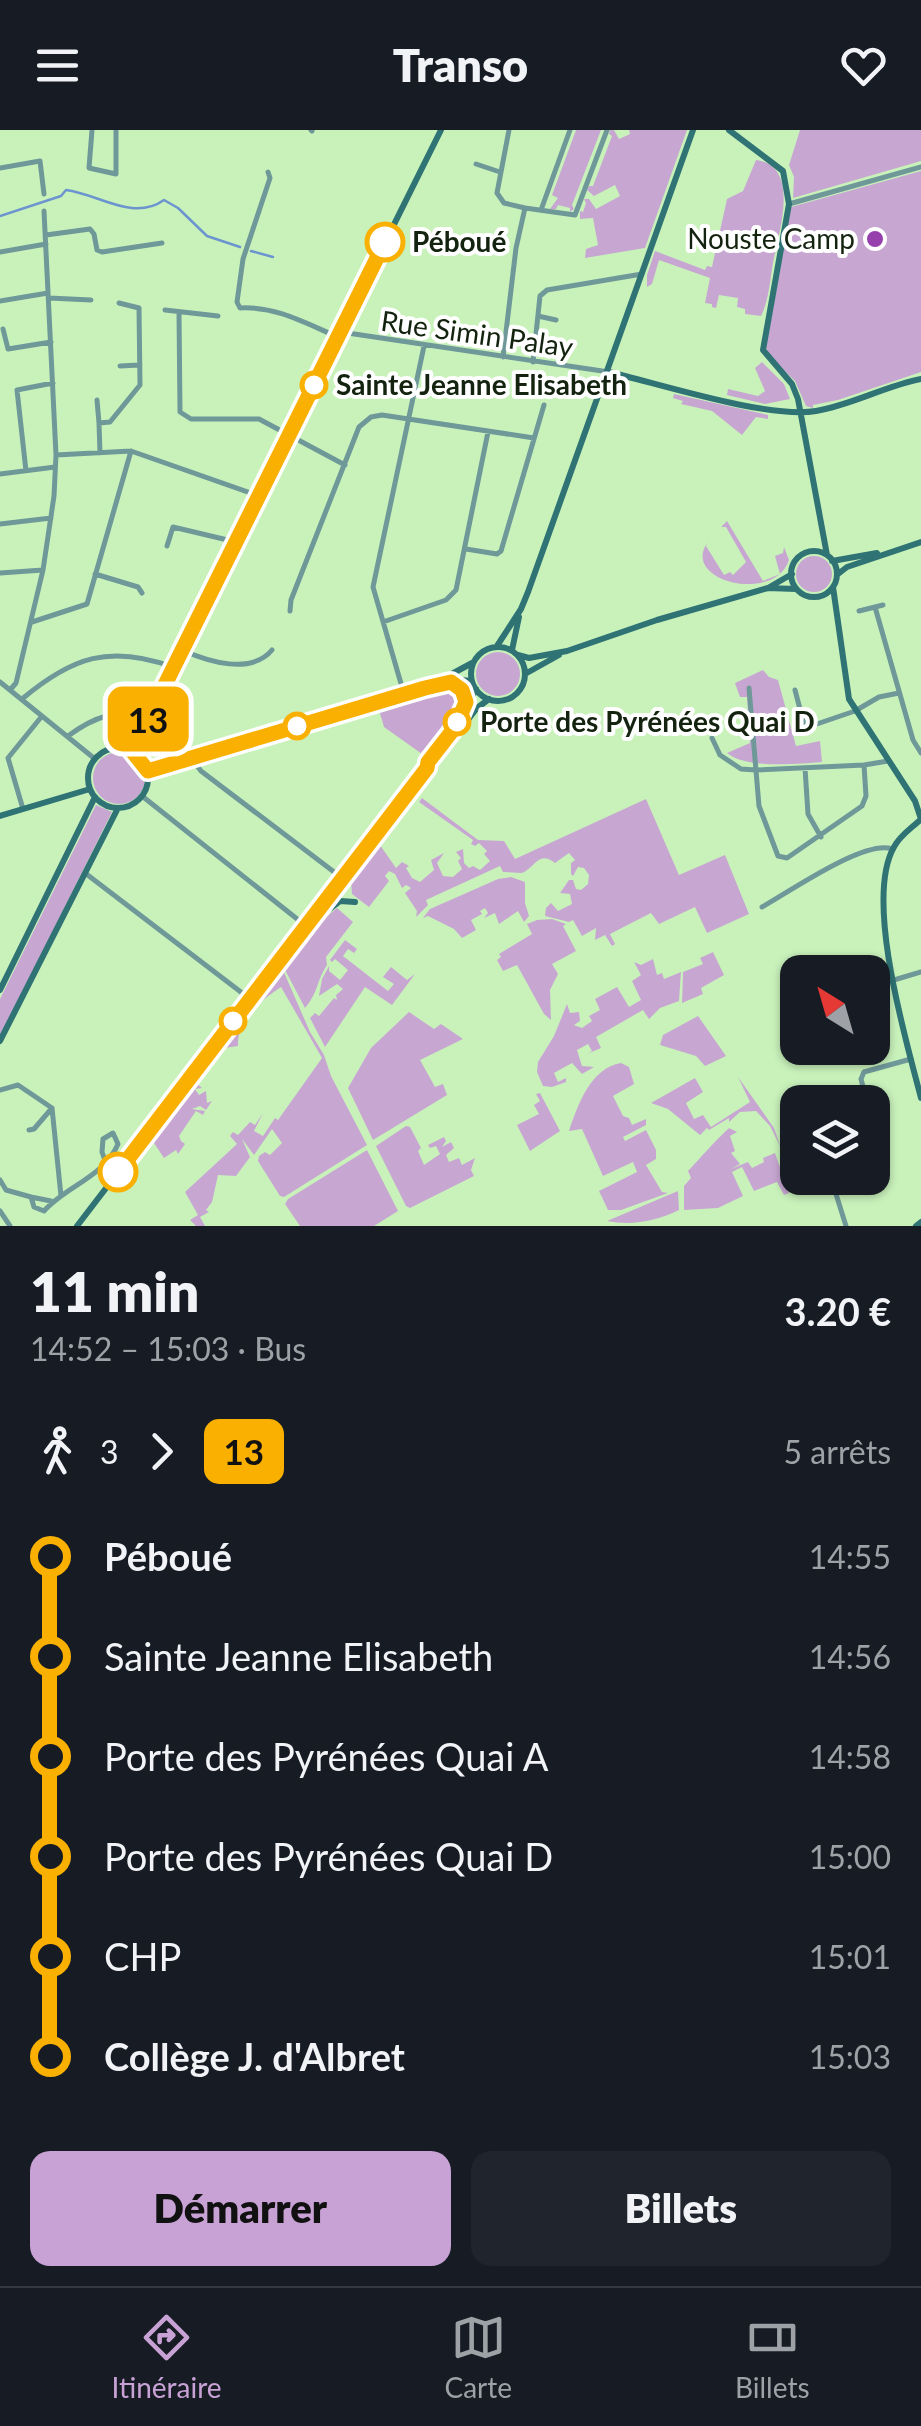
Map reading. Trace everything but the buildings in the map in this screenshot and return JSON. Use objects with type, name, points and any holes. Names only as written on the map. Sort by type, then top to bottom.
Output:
[{"type":"main road","points":[[132,751],[441,130]]},
{"type":"main road","points":[[525,674],[515,653],[521,610],[694,130]]},
{"type":"main road","points":[[729,130],[783,170],[789,204],[763,350],[794,388],[823,539],[837,575]]},
{"type":"main road","points":[[609,372],[724,400],[800,413],[835,407],[921,379]]},
{"type":"main road","points":[[497,646],[529,658],[567,651],[768,588],[792,574],[800,557],[812,552],[823,539]]},
{"type":"main road","points":[[921,542],[847,567],[837,575],[833,587],[849,699],[916,801],[921,819],[892,849],[882,919],[921,1098]]},
{"type":"main road","points":[[812,552],[830,558],[902,548]]},
{"type":"main road","points":[[792,574],[797,589]]},
{"type":"main road","points":[[768,588],[797,589],[808,596],[823,596],[833,587]]},
{"type":"main road","points":[[823,596],[834,607]]},
{"type":"main road","points":[[148,771],[425,688],[497,646],[521,610]]},
{"type":"main road","points":[[425,688],[474,685],[489,699],[502,700],[516,694],[525,674],[567,651]]},
{"type":"main road","points":[[76,1226],[427,768],[471,703],[474,662]]},
{"type":"main road","points":[[427,768],[433,766],[477,708],[489,699]]},
{"type":"main road","points":[[112,748],[132,751],[148,771],[142,796],[127,807],[104,804],[92,793],[88,773],[95,759],[112,748]]},
{"type":"main road","points":[[0,816],[92,793]]},
{"type":"main road","points":[[0,990],[92,793]]},
{"type":"main road","points":[[0,1042],[118,808]]},
{"type":"main road","points":[[306,926],[343,899],[355,902]]},
{"type":"street","points":[[92,130],[89,168],[116,174],[116,130]]},
{"type":"street","points":[[509,130],[497,193],[500,198],[504,203],[525,208],[575,215],[606,130]]},
{"type":"street","points":[[541,210],[570,130]]},
{"type":"street","points":[[0,168],[40,161],[44,194]]},
{"type":"street","points":[[476,164],[500,172]]},
{"type":"street","points":[[789,204],[921,167]]},
{"type":"street","name":"Rue Simin Palay","points":[[268,172],[270,178],[242,258],[237,302],[240,308],[280,311],[339,335],[609,372]]},
{"type":"street","points":[[503,357],[516,248],[525,208]]},
{"type":"street","points":[[10,690],[16,682],[43,570],[56,455],[44,211]]},
{"type":"street","points":[[46,236],[90,229],[97,250],[102,252],[162,242]]},
{"type":"street","points":[[0,252],[46,244]]},
{"type":"street","points":[[533,362],[540,296],[546,290],[643,274]]},
{"type":"street","points":[[0,301],[48,296],[91,300]]},
{"type":"street","points":[[99,423],[110,422],[140,386],[139,308],[119,303]]},
{"type":"street","points":[[165,310],[218,316]]},
{"type":"street","points":[[179,312],[180,412],[191,419],[259,419],[345,465]]},
{"type":"street","points":[[538,316],[556,320]]},
{"type":"street","points":[[2,329],[8,349],[51,342]]},
{"type":"street","points":[[404,694],[373,587],[424,346]]},
{"type":"street","points":[[120,366],[140,365]]},
{"type":"street","points":[[26,471],[17,390],[53,384]]},
{"type":"street","points":[[97,400],[100,452]]},
{"type":"street","points":[[466,550],[498,554],[501,551],[544,406]]},
{"type":"street","points":[[290,611],[359,427],[366,421],[382,415],[534,438]]},
{"type":"street","points":[[384,622],[452,595],[466,550],[488,432]]},
{"type":"street","points":[[56,455],[131,451],[258,496]]},
{"type":"street","points":[[32,622],[87,604],[131,451]]},
{"type":"street","points":[[0,474],[55,467]]},
{"type":"street","points":[[0,524],[51,518]]},
{"type":"street","points":[[167,546],[173,526],[236,542]]},
{"type":"street","points":[[0,574],[43,570]]},
{"type":"street","points":[[96,574],[138,587],[142,593]]},
{"type":"street","points":[[860,611],[879,606],[899,693],[913,740],[921,753]]},
{"type":"street","points":[[182,650],[247,666],[264,660],[272,650]]},
{"type":"street","points":[[22,700],[51,675],[95,657],[130,655],[173,667]]},
{"type":"street","points":[[0,682],[95,759]]},
{"type":"street","points":[[749,688],[758,806],[778,856],[788,858],[862,806],[866,796],[864,765]]},
{"type":"street","points":[[795,690],[804,728],[899,693]]},
{"type":"street","points":[[68,736],[88,721],[107,714],[125,713],[148,719]]},
{"type":"street","points":[[23,809],[8,758],[42,716]]},
{"type":"street","points":[[712,738],[720,755],[741,769],[888,761]]},
{"type":"street","points":[[191,758],[200,771],[342,878]]},
{"type":"street","points":[[804,768],[808,814],[821,837]]},
{"type":"street","points":[[142,796],[306,926]]},
{"type":"street","points":[[762,906],[856,855],[878,846],[892,849]]},
{"type":"street","points":[[86,873],[250,998]]},
{"type":"street","points":[[894,980],[921,972]]},
{"type":"street","points":[[863,1085],[864,1072],[911,1059]]},
{"type":"street","points":[[0,1090],[18,1085],[52,1108]]},
{"type":"street","points":[[28,1130],[34,1129],[52,1108]]},
{"type":"street","points":[[52,1108],[61,1196]]},
{"type":"street","points":[[0,1180],[6,1190],[51,1201],[89,1179],[106,1162],[118,1144],[114,1132],[103,1139],[106,1162]]},
{"type":"street","points":[[836,1195],[846,1226]]},
{"type":"street","points":[[31,1197],[38,1210],[48,1208],[51,1201]]},
{"type":"street","points":[[0,1211],[10,1226]]},
{"type":"shaded area","points":[[576,130],[601,130],[572,205],[574,209],[570,212],[570,208],[558,205],[550,209],[558,198],[552,195]]},
{"type":"shaded area","points":[[610,130],[619,139],[630,134],[629,130],[687,130],[645,248],[585,258],[586,249],[598,245],[593,218],[580,219],[584,199],[589,199],[596,209],[620,196],[615,185],[594,196],[587,190],[593,186],[612,136]]},
{"type":"shaded area","points":[[800,130],[921,130],[921,161],[793,198],[794,177],[789,165]]},
{"type":"shaded area","points":[[756,160],[770,165],[779,175],[784,203],[768,297],[761,316],[745,314],[745,309],[737,307],[738,298],[719,295],[716,308],[712,307],[705,303],[710,278],[659,260],[652,284],[647,287],[655,251],[705,270],[712,267],[727,199],[743,191]]},
{"type":"shaded area","points":[[921,171],[921,372],[813,408],[806,406],[795,381],[766,348],[791,207]]},
{"type":"shaded area","points":[[762,362],[784,384],[790,399],[765,404],[727,395],[728,389],[758,396],[765,391],[755,368]]},
{"type":"shaded area","points":[[674,394],[768,415],[768,419],[756,417],[742,435],[712,411],[681,404],[683,401],[673,398]]},
{"type":"shaded area","points":[[727,521],[763,581],[778,575],[766,582],[749,584],[717,576],[706,567],[706,546],[724,575],[733,575],[746,562],[726,527],[721,527]]},
{"type":"shaded area","points":[[784,547],[789,560],[780,574],[775,556],[783,553]]},
{"type":"shaded area","points":[[814,556],[827,561],[832,574],[827,587],[814,592],[801,587],[796,574],[801,561]]},
{"type":"shaded area","points":[[498,652],[514,658],[520,674],[514,690],[498,696],[482,690],[476,674],[482,658]]},
{"type":"shaded area","points":[[763,670],[778,680],[796,746],[820,741],[822,762],[759,763],[727,753],[750,743],[747,697],[740,697],[735,683]]},
{"type":"shaded area","points":[[454,687],[454,713],[422,754],[384,727],[379,710]]},
{"type":"shaded area","points":[[119,752],[138,759],[145,778],[138,797],[119,804],[100,797],[93,778],[100,759]]},
{"type":"shaded area","points":[[422,798],[478,840],[504,841],[515,859],[646,799],[679,875],[725,855],[749,914],[707,933],[695,907],[659,924],[651,913],[610,934],[615,944],[612,946],[605,935],[595,940],[596,928],[582,936],[573,920],[545,916],[551,903],[558,911],[572,904],[570,894],[560,893],[569,880],[573,880],[576,889],[588,884],[589,875],[584,868],[578,867],[571,874],[571,863],[575,860],[569,853],[555,863],[541,859],[522,873],[503,872],[500,866],[426,900],[428,905],[416,917],[417,911],[405,893],[411,888],[402,888],[389,871],[385,876],[389,881],[369,907],[352,894],[351,881],[380,845],[396,868],[402,862],[409,866],[406,868],[412,878],[420,882],[434,870],[431,860],[444,853],[437,863],[443,876],[453,877],[462,869],[456,852],[463,849],[464,863],[469,868],[480,870],[490,861],[479,843],[471,844],[473,840],[419,802]]},
{"type":"shaded area","points":[[96,805],[112,812],[0,1037],[0,999]]},
{"type":"shaded area","points":[[511,877],[525,882],[529,916],[524,922],[518,911],[499,924],[495,913],[484,918],[488,913],[485,908],[471,920],[476,930],[462,938],[454,929],[428,916],[423,918],[430,909]]},
{"type":"shaded area","points":[[337,908],[353,922],[326,957],[327,965],[305,1008],[284,968],[317,925]]},
{"type":"shaded area","points":[[552,919],[566,924],[563,926],[576,951],[552,964],[558,974],[550,990],[551,1020],[517,965],[503,971],[497,960],[499,954],[532,934],[527,924]]},
{"type":"shaded area","points":[[345,940],[357,949],[354,953],[348,949],[343,956],[388,991],[394,984],[383,977],[391,967],[407,980],[415,974],[392,1005],[365,987],[325,1047],[310,1018],[315,1013],[319,1016],[343,989],[337,984],[319,996],[329,966],[329,971],[340,980],[348,970],[335,959],[330,960]]},
{"type":"shaded area","points":[[713,952],[724,975],[701,988],[703,994],[682,1003],[683,972],[703,964],[700,958]]},
{"type":"shaded area","points":[[653,959],[657,975],[662,973],[664,979],[681,972],[679,1001],[660,1008],[649,1019],[643,1010],[596,1037],[601,1048],[587,1054],[592,1051],[588,1044],[577,1050],[582,1066],[594,1067],[582,1074],[572,1063],[554,1073],[558,1082],[566,1078],[566,1082],[543,1086],[537,1072],[538,1062],[567,1004],[570,1013],[579,1012],[580,1021],[574,1025],[582,1028],[592,1021],[589,1016],[600,1010],[595,999],[617,987],[629,1007],[641,1000],[632,981],[641,975],[634,962],[641,965]]},
{"type":"shaded area","points":[[283,970],[367,1145],[284,1197],[258,1161],[259,1156],[265,1152],[270,1155],[282,1143],[272,1129],[254,1155],[242,1139],[250,1157],[236,1176],[218,1175],[212,1202],[206,1210],[209,1212],[200,1217],[205,1226],[196,1226],[190,1220],[198,1215],[185,1192],[237,1144],[230,1136],[233,1132],[238,1135],[250,1122],[255,1125],[263,1113],[254,1131],[263,1136],[322,1058],[281,987],[246,1019],[238,1046],[219,1053]]},
{"type":"shaded area","points":[[409,1012],[434,1029],[441,1024],[463,1039],[420,1060],[435,1087],[443,1084],[447,1095],[373,1140],[348,1088],[371,1048]]},
{"type":"shaded area","points":[[698,1016],[726,1056],[705,1066],[696,1056],[660,1045],[663,1035]]},
{"type":"shaded area","points":[[621,1063],[629,1067],[634,1084],[613,1096],[632,1125],[646,1119],[646,1125],[623,1137],[625,1141],[646,1130],[656,1159],[646,1165],[662,1192],[668,1193],[621,1210],[608,1210],[599,1191],[637,1172],[633,1162],[603,1176],[582,1129],[569,1131],[581,1099],[594,1080],[601,1072]]},
{"type":"shaded area","points":[[738,1077],[774,1128],[780,1146],[770,1126],[756,1111],[740,1112],[729,1122],[729,1118],[700,1135],[668,1109],[651,1103],[695,1078],[703,1092],[686,1103],[694,1119],[703,1115],[711,1127],[750,1102]]},
{"type":"shaded area","points":[[196,1083],[202,1088],[195,1089],[199,1095],[206,1091],[207,1103],[212,1101],[206,1110],[200,1106],[192,1109],[205,1111],[203,1115],[196,1111],[179,1136],[185,1144],[178,1154],[176,1150],[164,1158],[152,1140]]},
{"type":"shaded area","points":[[540,1093],[560,1131],[530,1151],[517,1125],[539,1114],[534,1105],[540,1101],[536,1094]]},
{"type":"shaded area","points":[[406,1126],[421,1148],[418,1151],[424,1165],[440,1154],[436,1146],[428,1145],[444,1137],[442,1147],[451,1142],[454,1148],[446,1155],[449,1162],[459,1158],[462,1165],[475,1158],[471,1170],[474,1176],[410,1208],[406,1206],[376,1146]]},
{"type":"shaded area","points":[[729,1128],[737,1132],[730,1136],[735,1151],[731,1153],[740,1164],[731,1169],[748,1162],[752,1168],[775,1153],[780,1188],[777,1182],[754,1191],[742,1167],[732,1172],[743,1196],[718,1208],[684,1210],[684,1186],[691,1178],[688,1171]]},
{"type":"shaded area","points":[[367,1150],[398,1211],[374,1226],[300,1226],[285,1204],[288,1199]]},
{"type":"shaded area","points":[[678,1191],[679,1210],[670,1214],[635,1223],[607,1221]]},
{"type":"waterway","points":[[0,216],[61,196],[66,190],[128,208],[152,206],[164,200],[207,236],[240,247]]},
{"type":"waterway","points":[[251,251],[273,257]]},
{"type":"bus line","name":"13","points":[[118,1172],[427,768],[456,726],[466,702],[462,690],[451,682],[148,771],[132,751],[385,242]]},
{"type":"place","name":"Nouste Camp","points":[[875,239]]},
{"type":"place","name":"Péboué","points":[[385,242]]},
{"type":"place","name":"Sainte Jeanne Elisabeth","points":[[314,385]]},
{"type":"place","name":"Porte des Pyrénées Quai D","points":[[457,722]]}]
